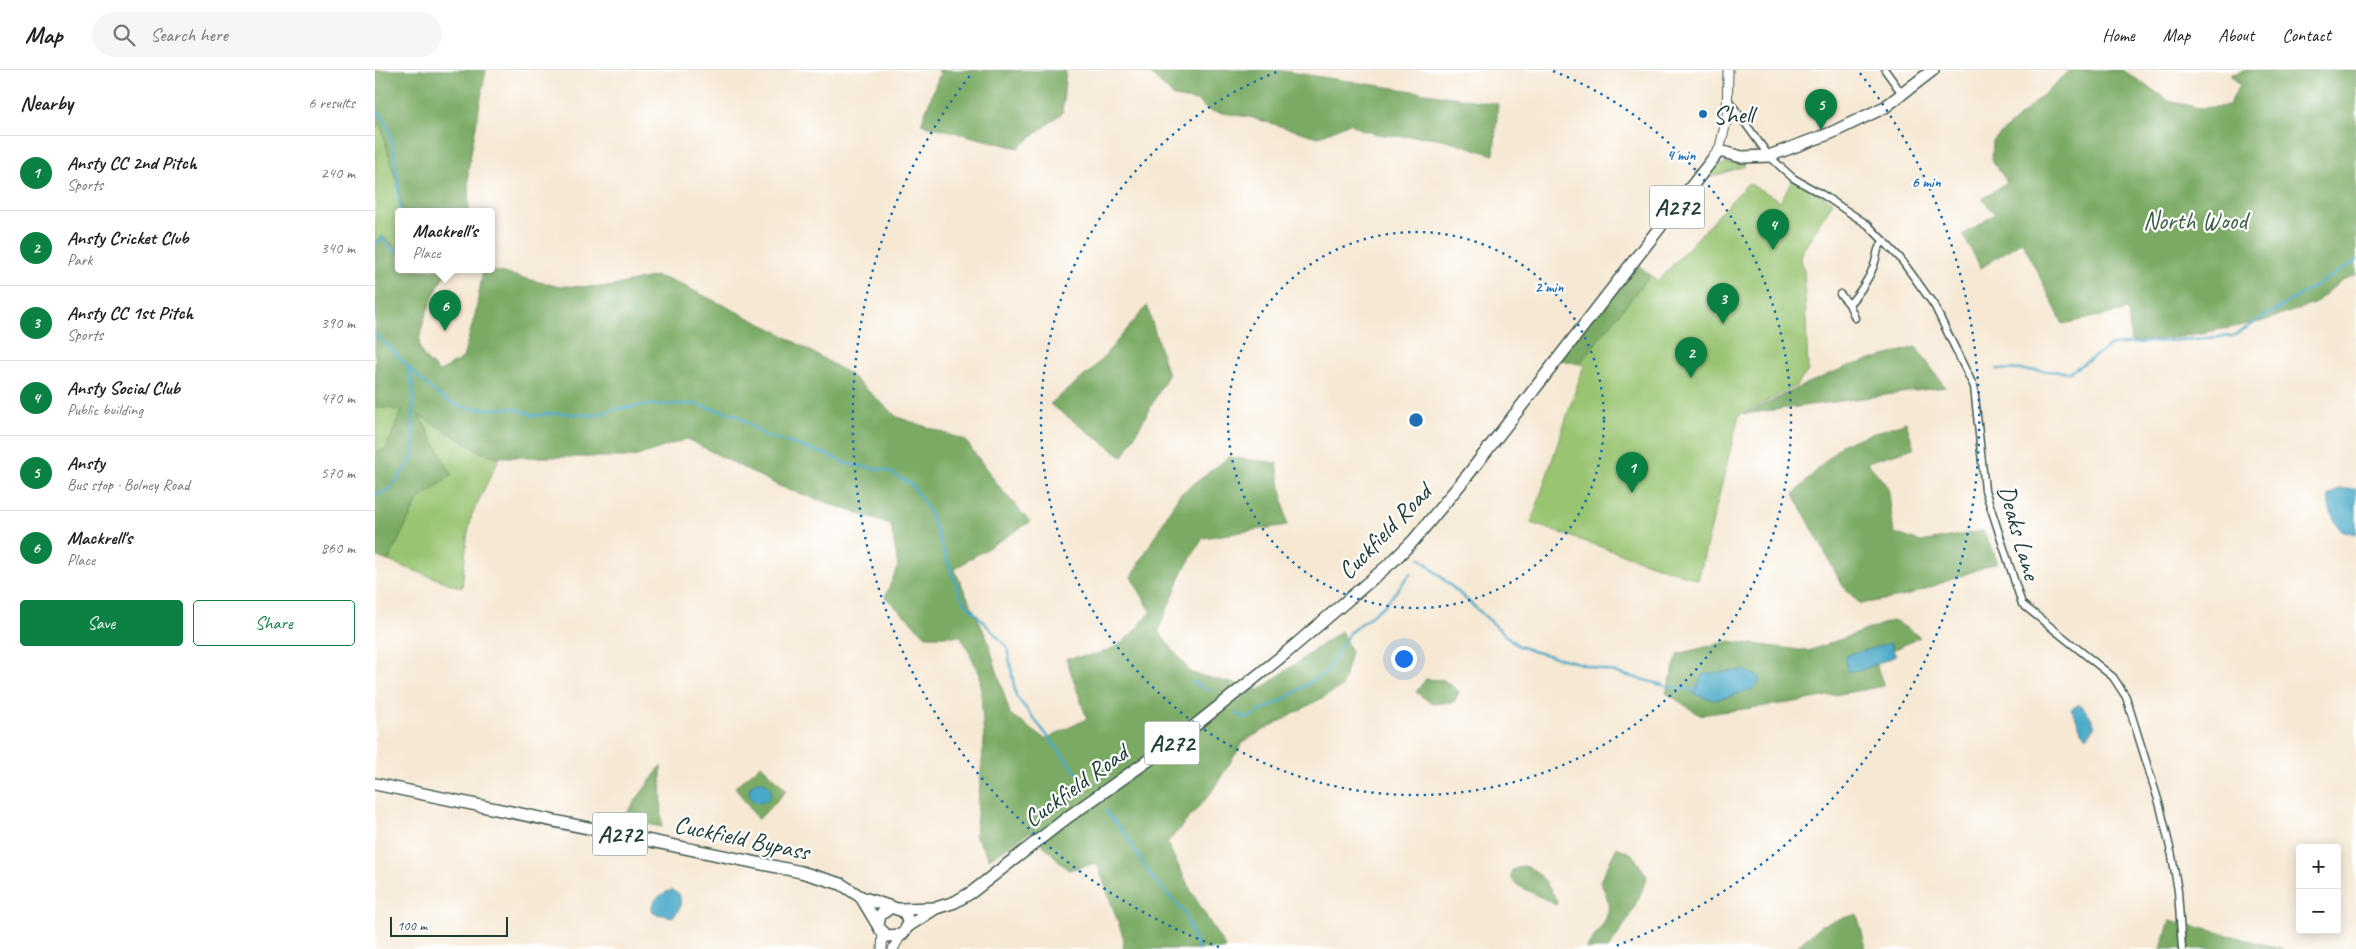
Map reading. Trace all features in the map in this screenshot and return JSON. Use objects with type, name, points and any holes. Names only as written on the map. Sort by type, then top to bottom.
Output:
[{"type":"highway","name":"A272","points":[[1719,151],[1742,158],[1769,156],[1831,133],[1885,107],[1933,70]]},
{"type":"highway","name":"Cuckfield Road","points":[[895,908],[936,908],[955,902],[972,892],[1069,817],[1173,743],[1287,652],[1392,562],[1413,541],[1467,476],[1719,151]]},
{"type":"highway","name":"Cuckfield Bypass","points":[[375,784],[801,872],[841,884],[861,897],[895,908]]},
{"type":"highway","name":"Cuckfield Bypass","points":[[861,897],[881,929]]},
{"type":"highway","points":[[895,908],[907,917],[904,931],[892,937],[881,929],[880,915],[895,908]]},
{"type":"highway","name":"Cuckfield Road","points":[[904,931],[936,908]]},
{"type":"main road","name":"Cuckfield Road","points":[[1719,151],[1727,118],[1728,70]]},
{"type":"main road","points":[[881,929],[882,949]]},
{"type":"main road","points":[[893,949],[904,931]]},
{"type":"street","points":[[1885,70],[1903,95]]},
{"type":"street","name":"Deaks Lane","points":[[1727,98],[1769,156],[1793,178],[1823,195],[1868,225],[1900,258],[1934,306],[1974,387],[1985,490],[2022,604],[2113,677],[2126,697],[2160,806],[2172,856],[2178,891],[2182,949]]},
{"type":"street","points":[[1849,304],[1856,297],[1875,262],[1877,248],[1884,241]]},
{"type":"street","points":[[1840,294],[1849,304],[1855,318]]},
{"type":"green space","points":[[375,70],[486,70],[468,170],[469,208],[402,208],[401,198],[380,123],[375,128]]},
{"type":"green space","points":[[938,70],[1066,71],[1062,113],[1018,148],[921,124],[940,73]]},
{"type":"green space","points":[[1147,70],[1276,70],[1498,104],[1494,155],[1437,138],[1388,136],[1369,132],[1350,123],[1318,137],[1249,117],[1209,111],[1197,101],[1174,97]]},
{"type":"green space","name":"North Wood","points":[[2070,70],[2123,70],[2169,101],[2200,108],[2228,106],[2240,85],[2230,75],[2247,70],[2356,70],[2356,275],[2342,280],[2314,304],[2260,322],[2180,337],[2131,342],[2128,310],[2063,324],[2022,241],[1981,268],[1963,235],[1995,214],[1982,199],[2007,182],[1992,160],[1993,141]]},
{"type":"green space","points":[[380,122],[401,198],[402,208],[395,208],[395,246],[382,236],[375,242],[375,128]]},
{"type":"green space","points":[[1728,163],[1740,163],[1745,166],[1705,179],[1717,166]]},
{"type":"green space","points":[[1793,178],[1833,202],[1800,255],[1804,271],[1808,371],[1796,386],[1739,415],[1698,580],[1531,523],[1584,365],[1558,359],[1634,262],[1658,281],[1748,183],[1781,201]]},
{"type":"green space","points":[[382,236],[395,246],[395,273],[445,273],[423,322],[419,343],[424,357],[439,372],[463,358],[476,311],[482,273],[495,273],[495,271],[556,286],[609,287],[655,276],[676,282],[776,331],[848,373],[897,417],[965,440],[1001,489],[1030,522],[954,569],[987,638],[1010,714],[1045,739],[1087,719],[1066,658],[1095,654],[1116,646],[1133,633],[1151,611],[1131,577],[1179,495],[1229,457],[1277,463],[1287,525],[1203,538],[1184,569],[1158,631],[1191,673],[1259,690],[1341,631],[1351,652],[1342,687],[1244,741],[1210,794],[1167,843],[1191,891],[1226,949],[1123,949],[1124,939],[1097,863],[1068,870],[1030,832],[989,859],[975,835],[984,741],[980,675],[961,636],[926,636],[885,597],[898,566],[891,525],[779,486],[687,439],[634,457],[500,457],[481,452],[419,415],[452,475],[418,500],[388,561],[375,556],[375,453],[386,449],[402,410],[375,407],[375,242]]},
{"type":"green space","points":[[1634,262],[1650,275],[1579,364],[1558,359]]},
{"type":"green space","points":[[1147,306],[1168,375],[1123,457],[1050,404],[1093,369]]},
{"type":"green space","points":[[1916,347],[1945,387],[1744,414],[1846,367]]},
{"type":"green space","points":[[375,407],[403,409],[386,449],[375,453]]},
{"type":"green space","points":[[418,414],[481,452],[500,457],[472,514],[467,538],[462,588],[388,561],[418,500],[452,475]]},
{"type":"green space","points":[[1906,422],[1914,448],[1867,462],[1888,487],[1894,533],[1921,542],[1983,531],[1998,562],[1907,596],[1860,604],[1842,585],[1794,494],[1842,444]]},
{"type":"green space","points":[[1894,620],[1920,637],[1874,659],[1884,686],[1795,702],[1700,715],[1666,693],[1678,654],[1729,641],[1808,651]]},
{"type":"green space","points":[[1426,679],[1444,680],[1459,692],[1454,702],[1432,704],[1416,692]]},
{"type":"green space","points":[[761,765],[787,790],[758,820],[735,787]]},
{"type":"green space","points":[[661,766],[662,827],[622,819]]},
{"type":"green space","points":[[1617,847],[1632,854],[1647,876],[1630,914],[1608,949],[1586,949],[1607,917],[1608,902],[1600,881]]},
{"type":"green space","points":[[1522,866],[1534,870],[1543,879],[1557,901],[1556,905],[1517,885],[1511,878],[1512,870]]},
{"type":"green space","points":[[1857,914],[1865,944],[1864,949],[1794,949],[1822,925]]},
{"type":"green space","points":[[2170,920],[2283,949],[2161,949]]},
{"type":"water","points":[[2338,489],[2356,489],[2356,534],[2340,530],[2331,513],[2329,495]]},
{"type":"water","points":[[1890,643],[1896,656],[1859,671],[1847,671],[1846,656]]},
{"type":"water","points":[[1744,670],[1759,677],[1759,683],[1755,688],[1714,700],[1694,694],[1703,674]]},
{"type":"water","points":[[2080,704],[2090,715],[2095,727],[2087,737],[2071,709]]},
{"type":"water","points":[[760,781],[768,784],[771,792],[768,800],[760,803],[752,800],[749,792],[752,784]]},
{"type":"water","points":[[672,890],[679,894],[680,897],[680,907],[677,913],[672,917],[653,913],[652,905],[657,898]]},
{"type":"waterway","points":[[375,109],[383,117],[392,141],[400,208]]},
{"type":"waterway","points":[[375,117],[379,112]]},
{"type":"waterway","points":[[375,245],[382,238],[395,251]]},
{"type":"waterway","points":[[1997,369],[2070,372],[2112,345],[2233,336],[2356,261]]},
{"type":"waterway","points":[[375,307],[375,317]]},
{"type":"waterway","points":[[375,334],[437,394],[459,406],[478,409],[516,409],[533,416],[554,413],[596,415],[615,409],[645,405],[695,404],[737,415],[764,435],[826,454],[847,464],[886,470],[911,484],[928,509],[962,599],[1007,647],[1016,696],[1077,773]]},
{"type":"waterway","points":[[375,496],[389,490],[414,457],[413,387],[408,366]]},
{"type":"waterway","points":[[1420,558],[1517,645],[1532,651],[1663,685],[1656,684]]},
{"type":"waterway","points":[[1237,713],[1245,719],[1285,699],[1326,672],[1349,633],[1385,605],[1411,573]]},
{"type":"waterway","points":[[1193,682],[1211,691]]},
{"type":"waterway","points":[[1666,686],[1695,690]]},
{"type":"waterway","points":[[1106,811],[1126,835],[1151,876],[1184,912],[1198,949]]},
{"type":"place","name":"Shell","points":[[1703,114]]},
{"type":"place","name":"Ansty","points":[[1821,130]]},
{"type":"place","name":"Ansty Social Club","points":[[1773,250]]},
{"type":"place","name":"Ansty CC 1st Pitch","points":[[1723,324]]},
{"type":"place","name":"Mackrell's","points":[[445,331]]},
{"type":"place","name":"Ansty Cricket Club","points":[[1691,378]]},
{"type":"place","name":"Ansty CC 2nd Pitch","points":[[1632,493]]}]
